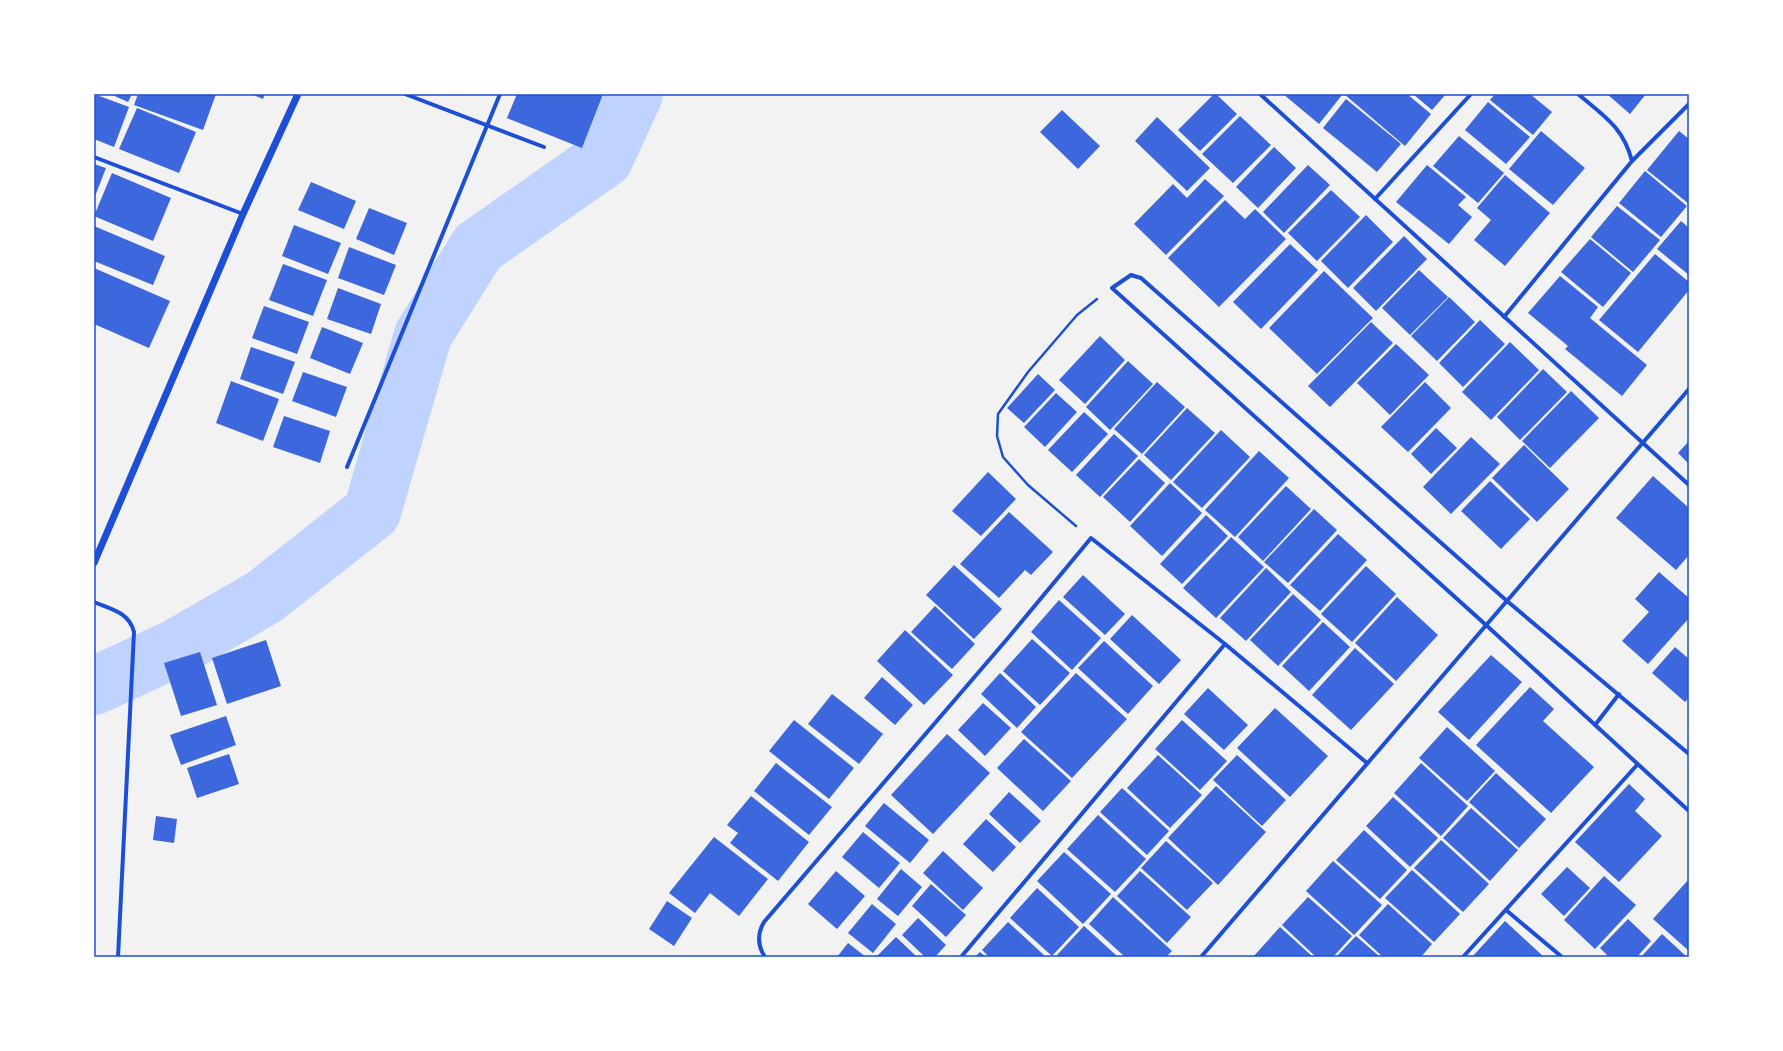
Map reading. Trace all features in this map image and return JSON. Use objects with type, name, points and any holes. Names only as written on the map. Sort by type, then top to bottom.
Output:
[{"type":"street","points":[[94,563],[243,214],[298,94]]},
{"type":"street","points":[[405,94],[544,147]]},
{"type":"street","points":[[348,467],[500,94]]},
{"type":"street","points":[[1260,94],[1642,444],[1689,485]]},
{"type":"street","points":[[1374,199],[1471,94]]},
{"type":"street","points":[[1578,94],[1618,129],[1628,147],[1632,161]]},
{"type":"street","points":[[1504,317],[1632,161],[1689,104]]},
{"type":"street","points":[[94,157],[243,214]]},
{"type":"street","points":[[1689,754],[1506,601],[1141,278],[1135,275],[1129,276],[1112,288],[1486,625],[1689,811]]},
{"type":"street","points":[[1201,957],[1689,390]]},
{"type":"street","points":[[765,957],[758,939],[764,922],[1008,638],[1091,538],[1225,644],[1367,763]]},
{"type":"street","points":[[94,602],[127,617],[132,624],[134,632],[118,957]]},
{"type":"street","points":[[961,957],[1225,644]]},
{"type":"street","points":[[1595,725],[1619,694]]},
{"type":"street","points":[[1463,957],[1638,765]]},
{"type":"street","points":[[1506,910],[1562,957]]},
{"type":"path","points":[[1091,538],[1028,485],[1003,457],[997,436],[998,414],[1028,372],[1077,315],[1112,288]]},
{"type":"building","points":[[94,94],[129,107],[114,147],[94,139]]},
{"type":"building","points":[[110,94],[132,94],[128,102]]},
{"type":"building","points":[[138,94],[216,94],[203,130],[134,105]]},
{"type":"building","points":[[251,94],[265,94],[263,99]]},
{"type":"building","points":[[517,94],[603,94],[582,148],[507,118]]},
{"type":"building","points":[[1214,94],[1216,94],[1237,114],[1200,151],[1178,130]]},
{"type":"building","points":[[1283,94],[1341,94],[1342,95],[1319,124]]},
{"type":"building","points":[[1344,94],[1407,94],[1431,114],[1405,146]]},
{"type":"building","points":[[1413,94],[1446,94],[1432,110]]},
{"type":"building","points":[[1495,94],[1530,94],[1552,112],[1533,135],[1490,100]]},
{"type":"building","points":[[1607,94],[1646,94],[1630,114]]},
{"type":"building","points":[[1346,99],[1401,144],[1377,172],[1323,128]]},
{"type":"building","points":[[1488,102],[1530,137],[1506,164],[1465,130]]},
{"type":"building","points":[[137,108],[196,132],[179,173],[119,149]]},
{"type":"building","points":[[1062,110],[1100,146],[1078,169],[1040,132]]},
{"type":"building","points":[[1240,116],[1271,145],[1233,183],[1202,154]]},
{"type":"building","points":[[1157,117],[1210,168],[1187,191],[1135,141]]},
{"type":"building","points":[[1541,131],[1585,168],[1553,205],[1509,169]]},
{"type":"building","points":[[1679,131],[1689,139],[1689,204],[1647,170]]},
{"type":"building","points":[[1459,136],[1504,173],[1478,203],[1433,166]]},
{"type":"building","points":[[1274,147],[1296,168],[1258,208],[1236,187]]},
{"type":"building","points":[[94,164],[106,168],[94,199]]},
{"type":"building","points":[[1308,165],[1330,185],[1284,233],[1263,212]]},
{"type":"building","points":[[1427,165],[1466,197],[1458,205],[1472,217],[1449,244],[1396,202]]},
{"type":"building","points":[[1645,171],[1687,206],[1661,237],[1619,203]]},
{"type":"building","points":[[112,173],[171,198],[153,241],[94,216]]},
{"type":"building","points":[[1505,175],[1550,213],[1505,266],[1474,240],[1491,220],[1477,208]]},
{"type":"building","points":[[1205,179],[1224,196],[1166,255],[1134,224],[1173,184],[1187,198]]},
{"type":"building","points":[[311,182],[356,201],[344,229],[298,210]]},
{"type":"building","points":[[1331,190],[1360,217],[1317,261],[1288,233]]},
{"type":"building","points":[[1225,200],[1245,219],[1255,209],[1286,239],[1219,307],[1168,258]]},
{"type":"building","points":[[1617,206],[1660,240],[1633,272],[1591,237]]},
{"type":"building","points":[[369,208],[407,223],[394,255],[356,239]]},
{"type":"building","points":[[1366,215],[1393,242],[1348,288],[1321,261]]},
{"type":"building","points":[[1681,221],[1689,228],[1689,275],[1657,249]]},
{"type":"building","points":[[294,225],[341,243],[328,274],[282,256]]},
{"type":"building","points":[[94,226],[165,256],[153,285],[94,261]]},
{"type":"building","points":[[1404,236],[1427,259],[1376,311],[1353,288]]},
{"type":"building","points":[[1590,239],[1631,273],[1603,307],[1561,272]]},
{"type":"building","points":[[1290,244],[1318,270],[1261,329],[1233,302]]},
{"type":"building","points":[[349,247],[396,265],[384,295],[338,278]]},
{"type":"building","points":[[1655,254],[1689,282],[1689,290],[1638,352],[1599,320]]},
{"type":"building","points":[[283,264],[327,280],[313,316],[269,300]]},
{"type":"building","points":[[94,268],[170,301],[149,348],[94,324]]},
{"type":"building","points":[[1419,270],[1448,297],[1410,335],[1382,308]]},
{"type":"building","points":[[1324,271],[1373,318],[1317,374],[1269,328]]},
{"type":"building","points":[[1560,276],[1598,307],[1590,318],[1647,365],[1622,396],[1565,349],[1568,346],[1528,313]]},
{"type":"building","points":[[338,288],[381,304],[371,334],[327,319]]},
{"type":"building","points":[[1449,297],[1475,322],[1437,361],[1411,336]]},
{"type":"building","points":[[264,306],[309,322],[297,354],[252,338]]},
{"type":"building","points":[[1480,320],[1505,344],[1463,387],[1439,363]]},
{"type":"building","points":[[1371,322],[1393,343],[1330,407],[1308,386]]},
{"type":"building","points":[[322,327],[363,343],[350,374],[310,358]]},
{"type":"building","points":[[1100,336],[1125,360],[1085,404],[1059,380]]},
{"type":"building","points":[[1510,342],[1539,370],[1491,420],[1462,392]]},
{"type":"building","points":[[1396,344],[1429,375],[1390,415],[1357,383]]},
{"type":"building","points":[[251,347],[295,362],[283,394],[240,379]]},
{"type":"building","points":[[1128,361],[1153,384],[1110,430],[1086,407]]},
{"type":"building","points":[[1543,369],[1567,392],[1520,440],[1497,417]]},
{"type":"building","points":[[303,372],[347,387],[336,417],[292,401]]},
{"type":"building","points":[[1038,374],[1055,390],[1024,423],[1007,408]]},
{"type":"building","points":[[231,381],[279,399],[263,441],[216,423]]},
{"type":"building","points":[[1157,382],[1185,407],[1142,454],[1114,429]]},
{"type":"building","points":[[1425,382],[1451,408],[1408,452],[1381,427]]},
{"type":"building","points":[[1571,391],[1599,418],[1550,468],[1522,441]]},
{"type":"building","points":[[1056,393],[1077,412],[1045,447],[1024,427]]},
{"type":"building","points":[[1187,408],[1215,433],[1171,480],[1144,455]]},
{"type":"building","points":[[1084,412],[1108,434],[1072,472],[1048,450]]},
{"type":"building","points":[[284,416],[330,431],[320,463],[273,447]]},
{"type":"building","points":[[1436,428],[1457,448],[1431,474],[1411,454]]},
{"type":"building","points":[[1221,430],[1250,457],[1202,508],[1173,482]]},
{"type":"building","points":[[1114,434],[1138,456],[1100,497],[1076,475]]},
{"type":"building","points":[[1471,437],[1500,464],[1451,514],[1423,487]]},
{"type":"building","points":[[1689,441],[1689,464],[1678,453]]},
{"type":"building","points":[[1524,445],[1569,489],[1537,522],[1492,478]]},
{"type":"building","points":[[1259,451],[1289,478],[1235,537],[1205,510]]},
{"type":"building","points":[[1139,459],[1165,483],[1130,522],[1103,497]]},
{"type":"building","points":[[988,472],[1016,499],[981,536],[952,511]]},
{"type":"building","points":[[1653,476],[1689,508],[1689,555],[1676,570],[1616,518]]},
{"type":"building","points":[[1490,481],[1530,519],[1501,549],[1461,511]]},
{"type":"building","points":[[1170,483],[1202,513],[1162,556],[1130,526]]},
{"type":"building","points":[[1286,486],[1311,509],[1263,561],[1238,537]]},
{"type":"building","points":[[1314,509],[1337,530],[1288,583],[1264,562]]},
{"type":"building","points":[[1009,512],[1053,552],[1031,575],[1025,570],[999,598],[960,564]]},
{"type":"building","points":[[1206,515],[1228,536],[1182,584],[1160,564]]},
{"type":"building","points":[[1338,534],[1367,560],[1320,611],[1290,585]]},
{"type":"building","points":[[1231,537],[1264,567],[1216,618],[1183,588]]},
{"type":"building","points":[[954,565],[1002,609],[974,639],[926,595]]},
{"type":"building","points":[[1366,566],[1396,594],[1352,642],[1321,614]]},
{"type":"building","points":[[1266,568],[1291,592],[1246,641],[1220,618]]},
{"type":"building","points":[[1659,572],[1689,598],[1689,618],[1648,664],[1622,641],[1649,612],[1635,599]]},
{"type":"building","points":[[1083,575],[1125,614],[1105,635],[1063,597]]},
{"type":"building","points":[[1293,594],[1321,620],[1278,666],[1250,640]]},
{"type":"building","points":[[1397,597],[1438,635],[1396,681],[1355,643]]},
{"type":"building","points":[[1059,600],[1101,638],[1072,670],[1031,632]]},
{"type":"building","points":[[935,606],[975,644],[952,669],[911,632]]},
{"type":"building","points":[[1132,615],[1181,660],[1159,684],[1110,639]]},
{"type":"building","points":[[1323,622],[1350,647],[1309,691],[1282,666]]},
{"type":"building","points":[[905,630],[953,675],[924,705],[877,661]]},
{"type":"building","points":[[1032,639],[1070,673],[1040,705],[1003,671]]},
{"type":"building","points":[[266,640],[281,686],[227,704],[212,658]]},
{"type":"building","points":[[1104,641],[1153,686],[1128,714],[1078,668]]},
{"type":"building","points":[[1675,647],[1689,659],[1689,698],[1685,702],[1652,673]]},
{"type":"building","points":[[1355,648],[1394,684],[1351,730],[1312,695]]},
{"type":"building","points":[[200,652],[217,705],[181,716],[164,663]]},
{"type":"building","points":[[1491,655],[1522,682],[1469,740],[1438,712]]},
{"type":"building","points":[[1000,673],[1036,707],[1017,728],[981,694]]},
{"type":"building","points":[[1076,673],[1127,719],[1072,778],[1021,732]]},
{"type":"building","points":[[882,677],[913,705],[895,725],[864,698]]},
{"type":"building","points":[[1530,687],[1554,709],[1543,721],[1594,767],[1551,813],[1476,745]]},
{"type":"building","points":[[1208,688],[1248,725],[1224,750],[1184,714]]},
{"type":"building","points":[[832,694],[883,734],[859,764],[808,724]]},
{"type":"building","points":[[983,703],[1011,728],[985,756],[958,730]]},
{"type":"building","points":[[1275,708],[1328,756],[1290,797],[1237,748]]},
{"type":"building","points":[[226,716],[236,745],[181,765],[170,735]]},
{"type":"building","points":[[794,720],[854,768],[829,799],[769,751]]},
{"type":"building","points":[[1182,720],[1227,761],[1200,790],[1155,749]]},
{"type":"building","points":[[1447,727],[1495,771],[1467,801],[1419,758]]},
{"type":"building","points":[[947,734],[990,773],[933,834],[891,795]]},
{"type":"building","points":[[1024,739],[1071,781],[1043,811],[997,768]]},
{"type":"building","points":[[229,754],[239,784],[197,798],[187,768]]},
{"type":"building","points":[[1158,755],[1202,795],[1170,828],[1127,788]]},
{"type":"building","points":[[1237,755],[1286,800],[1262,826],[1213,780]]},
{"type":"building","points":[[776,763],[832,807],[809,835],[754,791]]},
{"type":"building","points":[[1421,763],[1468,806],[1441,836],[1394,793]]},
{"type":"building","points":[[1496,773],[1546,819],[1519,848],[1469,802]]},
{"type":"building","points":[[1629,784],[1645,799],[1635,811],[1662,836],[1619,882],[1575,842]]},
{"type":"building","points":[[1216,786],[1266,832],[1218,885],[1168,838]]},
{"type":"building","points":[[1122,788],[1169,831],[1147,855],[1100,812]]},
{"type":"building","points":[[1009,792],[1041,821],[1020,843],[989,814]]},
{"type":"building","points":[[751,796],[809,842],[778,881],[730,843],[738,833],[727,825]]},
{"type":"building","points":[[1393,797],[1438,838],[1410,867],[1366,826]]},
{"type":"building","points":[[884,803],[929,840],[910,863],[865,826]]},
{"type":"building","points":[[1471,808],[1518,850],[1490,881],[1443,838]]},
{"type":"building","points":[[1098,815],[1146,859],[1115,892],[1067,849]]},
{"type":"building","points":[[156,816],[177,819],[174,843],[153,840]]},
{"type":"building","points":[[986,819],[1016,847],[993,872],[963,844]]},
{"type":"building","points":[[1364,830],[1407,870],[1380,899],[1336,860]]},
{"type":"building","points":[[863,832],[900,863],[879,888],[842,857]]},
{"type":"building","points":[[714,837],[768,879],[739,916],[710,893],[695,913],[669,893]]},
{"type":"building","points":[[1441,840],[1489,884],[1463,912],[1414,868]]},
{"type":"building","points":[[1166,841],[1213,883],[1187,910],[1141,868]]},
{"type":"building","points":[[943,851],[983,888],[963,910],[923,873]]},
{"type":"building","points":[[1064,852],[1111,894],[1083,924],[1037,881]]},
{"type":"building","points":[[1333,861],[1382,905],[1354,935],[1306,891]]},
{"type":"building","points":[[1567,867],[1590,888],[1564,916],[1541,894]]},
{"type":"building","points":[[901,869],[922,887],[898,916],[877,899]]},
{"type":"building","points":[[1412,870],[1460,914],[1434,942],[1385,898]]},
{"type":"building","points":[[836,871],[865,896],[837,929],[808,904]]},
{"type":"building","points":[[1140,871],[1191,917],[1167,943],[1117,896]]},
{"type":"building","points":[[1604,876],[1636,905],[1595,949],[1564,920]]},
{"type":"building","points":[[1689,879],[1689,951],[1653,919]]},
{"type":"building","points":[[931,884],[966,915],[946,937],[912,906]]},
{"type":"building","points":[[1037,888],[1079,927],[1052,956],[1010,918]]},
{"type":"building","points":[[1113,897],[1172,951],[1166,957],[1125,957],[1089,924]]},
{"type":"building","points":[[1308,897],[1352,936],[1333,957],[1316,957],[1282,925]]},
{"type":"building","points":[[667,901],[692,918],[674,946],[649,929]]},
{"type":"building","points":[[872,904],[896,924],[873,953],[848,933]]},
{"type":"building","points":[[1388,904],[1432,944],[1421,957],[1383,957],[1359,935]]},
{"type":"building","points":[[918,918],[946,945],[935,957],[925,957],[902,935]]},
{"type":"building","points":[[1628,919],[1651,941],[1637,957],[1609,957],[1600,948]]},
{"type":"building","points":[[1505,921],[1544,957],[1472,957]]},
{"type":"building","points":[[1008,922],[1046,957],[989,957],[982,950]]},
{"type":"building","points":[[1084,926],[1118,957],[1059,957],[1057,955]]},
{"type":"building","points":[[1280,927],[1313,957],[1253,957]]},
{"type":"building","points":[[1662,934],[1687,957],[1641,957]]},
{"type":"building","points":[[1356,936],[1380,957],[1336,957]]},
{"type":"building","points":[[896,937],[917,957],[876,957]]},
{"type":"building","points":[[848,943],[866,957],[837,957]]},
{"type":"building","points":[[980,952],[986,957],[975,957]]},
{"type":"waterway","points":[[94,686],[176,648],[264,597],[372,512],[423,335],[478,247],[604,159],[634,94]]}]
